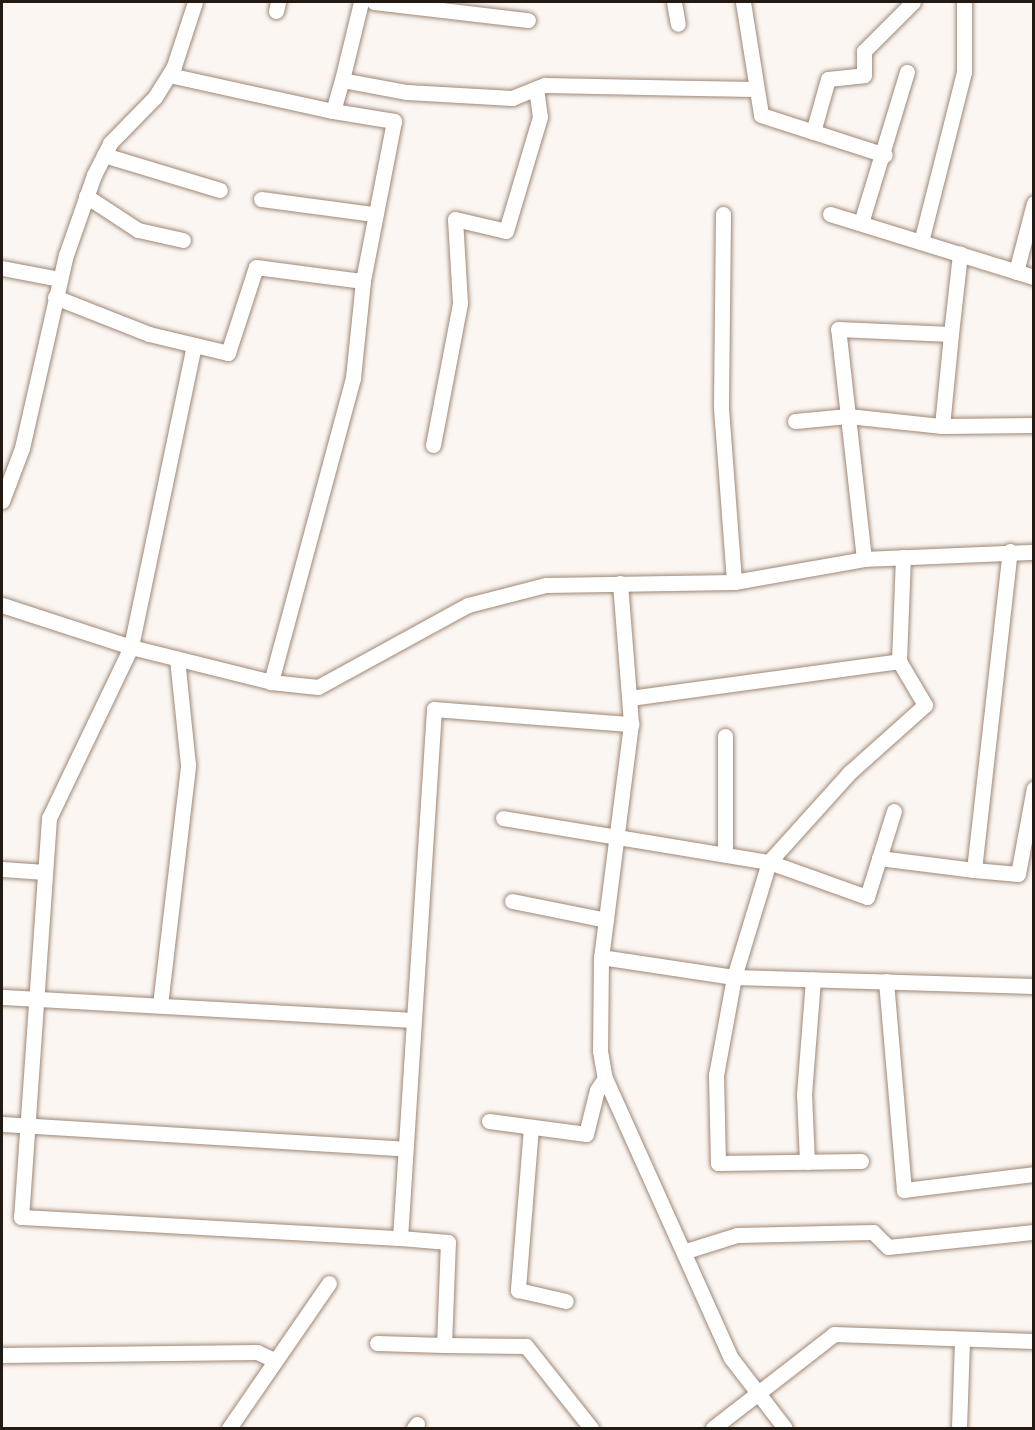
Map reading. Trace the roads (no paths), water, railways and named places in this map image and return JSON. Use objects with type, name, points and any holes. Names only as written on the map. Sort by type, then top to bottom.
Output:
[{"type":"street","points":[[2,501],[22,448],[59,279],[86,196],[104,155],[169,75],[190,29],[195,2]]},
{"type":"street","points":[[333,111],[361,2]]},
{"type":"street","points":[[374,2],[528,20]]},
{"type":"street","points":[[674,2],[678,24]]},
{"type":"street","points":[[743,2],[755,89],[761,115],[885,155]]},
{"type":"street","points":[[813,132],[828,79],[864,75],[864,51],[913,2]]},
{"type":"street","points":[[921,242],[964,72],[964,2]]},
{"type":"street","points":[[861,223],[885,155],[907,72]]},
{"type":"street","points":[[169,75],[333,111],[394,121],[374,214],[363,281],[352,378],[271,682]]},
{"type":"street","points":[[342,80],[407,92],[512,98],[536,89],[755,89]]},
{"type":"street","points":[[433,445],[460,303],[454,219],[506,231],[540,117],[536,89]]},
{"type":"street","points":[[104,155],[220,190]]},
{"type":"street","points":[[86,196],[138,230],[183,240]]},
{"type":"street","points":[[261,199],[374,214]]},
{"type":"street","points":[[1016,272],[1034,203]]},
{"type":"street","points":[[723,214],[721,408],[734,582]]},
{"type":"street","points":[[830,214],[1034,277]]},
{"type":"street","points":[[942,426],[960,254]]},
{"type":"street","points":[[55,297],[149,334],[228,353],[256,267],[363,281]]},
{"type":"street","points":[[2,268],[59,279]]},
{"type":"street","points":[[864,559],[838,329],[951,334]]},
{"type":"street","points":[[194,345],[131,647],[51,805],[21,1217],[448,1242],[444,1345]]},
{"type":"street","points":[[795,422],[848,416],[942,426],[1034,425]]},
{"type":"street","points":[[2,605],[131,647],[177,659],[271,682],[318,687],[468,605],[546,585],[734,582],[864,559],[1010,551],[1034,552]]},
{"type":"street","points":[[974,870],[1010,551]]},
{"type":"street","points":[[861,1161],[722,1165],[716,1159],[716,1075],[734,977],[769,862],[849,773],[925,705],[899,661],[903,557]]},
{"type":"street","points":[[620,584],[631,724],[619,836],[601,957],[599,1028],[605,1078],[686,1251],[731,1358],[785,1428]]},
{"type":"street","points":[[160,1005],[188,765],[177,659]]},
{"type":"street","points":[[630,698],[899,661]]},
{"type":"street","points":[[400,1238],[410,1020],[434,709],[631,724]]},
{"type":"street","points":[[725,736],[725,854]]},
{"type":"street","points":[[879,858],[1018,874],[1034,788]]},
{"type":"street","points":[[503,818],[769,862],[867,897],[894,811]]},
{"type":"street","points":[[2,869],[45,872]]},
{"type":"street","points":[[512,901],[606,920]]},
{"type":"street","points":[[601,957],[734,977],[1034,986]]},
{"type":"street","points":[[807,1162],[804,1094],[813,979]]},
{"type":"street","points":[[886,981],[904,1190],[1034,1174]]},
{"type":"street","points":[[2,997],[410,1020]]},
{"type":"street","points":[[489,1121],[590,1132],[594,1097],[605,1078]]},
{"type":"street","points":[[2,1124],[405,1149]]},
{"type":"street","points":[[531,1127],[518,1290],[566,1301]]},
{"type":"street","points":[[686,1251],[737,1235],[873,1232],[888,1246],[1034,1232]]},
{"type":"street","points":[[229,1428],[272,1368],[272,1359],[329,1283]]},
{"type":"street","points":[[713,1428],[834,1334],[962,1343],[1034,1341]]},
{"type":"street","points":[[377,1343],[526,1346],[591,1428]]},
{"type":"street","points":[[959,1428],[962,1343]]},
{"type":"street","points":[[2,1355],[257,1352],[272,1359]]}]
